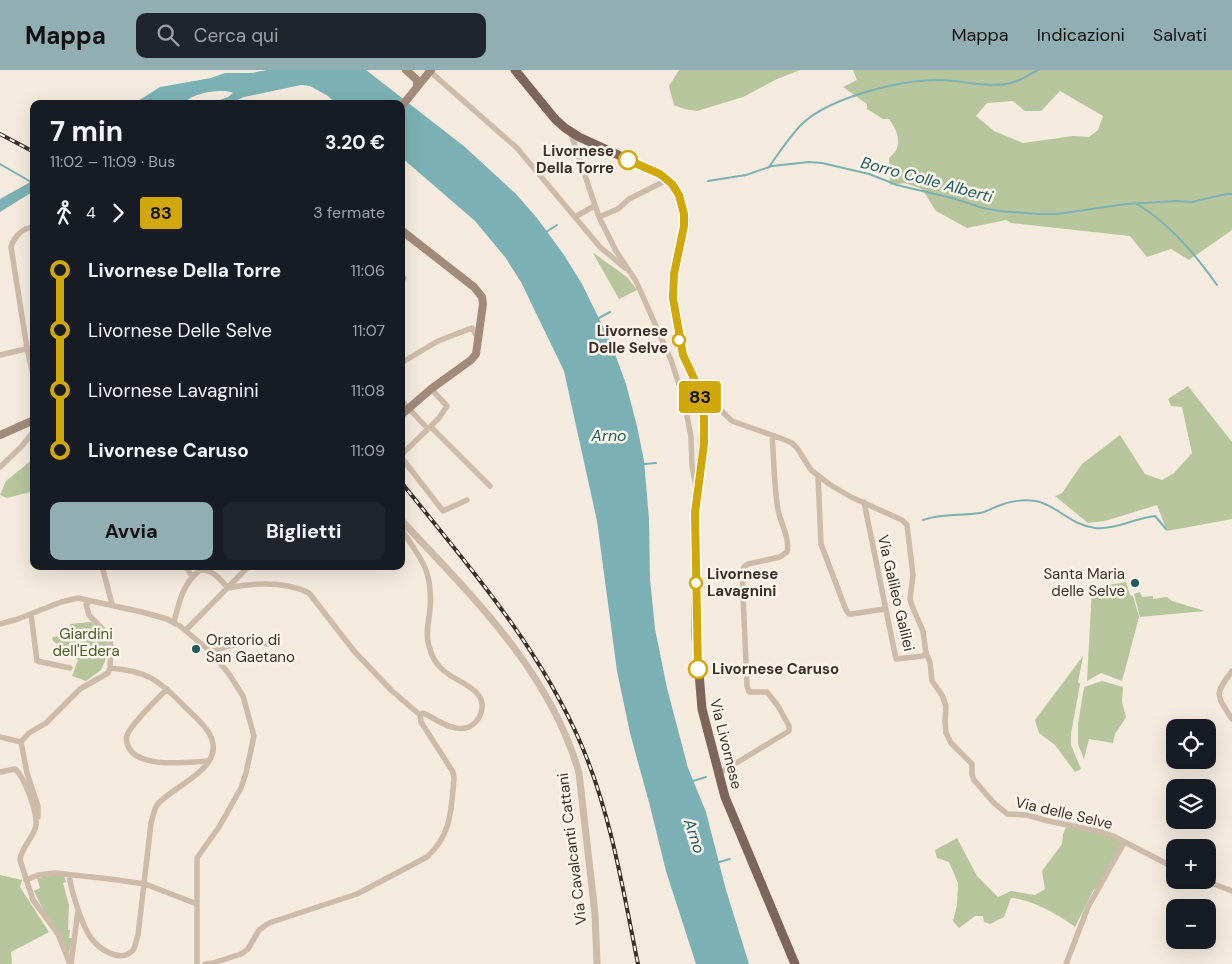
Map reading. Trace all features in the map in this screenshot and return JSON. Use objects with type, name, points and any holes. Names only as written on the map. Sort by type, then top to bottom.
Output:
[{"type":"main road","points":[[406,70],[417,80],[417,87]]},
{"type":"main road","name":"Via Livornese","points":[[514,70],[555,119],[570,132],[658,173],[675,188],[679,195],[684,214],[684,226],[674,274],[673,298],[683,355],[699,389],[704,418],[704,444],[695,513],[696,637],[698,682],[702,709],[725,797],[795,964]]},
{"type":"main road","points":[[405,102],[432,73]]},
{"type":"main road","points":[[405,233],[480,293],[483,304],[476,354],[471,360],[431,389],[405,411]]},
{"type":"main road","points":[[0,435],[30,422]]},
{"type":"street","points":[[432,73],[517,148],[600,247],[631,273]]},
{"type":"street","points":[[570,132],[594,206],[616,251],[631,273],[666,346],[684,400],[691,437],[692,466],[697,493]]},
{"type":"street","points":[[599,217],[618,209],[629,199],[667,180]]},
{"type":"street","points":[[575,217],[594,206]]},
{"type":"street","points":[[0,355],[30,348],[11,247],[17,235],[30,226]]},
{"type":"street","points":[[405,361],[438,341],[472,328],[478,338]]},
{"type":"street","points":[[405,452],[439,418],[447,406],[431,389]]},
{"type":"street","name":"Via delle Selve","points":[[699,389],[732,421],[783,439],[798,448],[807,465],[818,476],[838,490],[907,524],[913,575],[910,599],[923,631],[932,681],[942,695],[946,706],[945,721],[949,740],[970,761],[974,780],[993,802],[1007,814],[1027,815],[1113,836],[1166,864]]},
{"type":"street","points":[[405,404],[490,486]]},
{"type":"street","points":[[718,774],[789,731],[789,726],[771,696],[767,692],[749,692],[747,686],[742,572],[748,564],[780,556],[787,552],[788,545],[776,497],[772,435]]},
{"type":"street","points":[[0,467],[30,436]]},
{"type":"street","points":[[405,461],[443,511],[467,500]]},
{"type":"street","points":[[818,476],[821,544],[846,610],[849,614],[852,614],[884,609]]},
{"type":"street","name":"Via Galileo Galilei","points":[[864,502],[884,609],[896,659],[923,656],[926,653]]},
{"type":"street","name":"Via Cavalcanti Cattani","points":[[405,524],[485,610],[516,650],[556,716],[573,752],[579,773],[595,914],[597,964]]},
{"type":"street","points":[[228,588],[246,584],[282,585],[301,589],[309,593],[354,652],[391,690],[420,715],[423,714],[448,726],[463,729],[476,722],[481,715],[483,708],[482,700],[479,693],[447,674],[435,660],[427,638],[431,586],[426,567],[405,535]]},
{"type":"street","points":[[103,570],[112,604]]},
{"type":"street","points":[[188,570],[192,576]]},
{"type":"street","points":[[179,625],[183,590],[192,576],[201,570]]},
{"type":"street","points":[[205,570],[215,574],[228,588]]},
{"type":"street","points":[[179,625],[228,588],[245,570]]},
{"type":"street","points":[[0,624],[78,598],[112,604],[168,619],[179,625],[211,652],[243,696],[254,736],[241,788],[219,827],[199,854],[196,878],[196,964]]},
{"type":"street","points":[[20,742],[29,733],[46,723],[80,689],[108,673],[111,646],[109,636],[89,615],[86,604],[91,601]]},
{"type":"street","points":[[31,614],[37,661],[70,668]]},
{"type":"street","points":[[211,652],[251,642],[270,644]]},
{"type":"street","points":[[69,876],[90,936],[111,954],[121,956],[129,954],[134,948],[138,935],[151,823],[155,808],[162,800],[193,777],[209,761],[213,751],[210,736],[167,689],[150,676],[132,670],[110,668]]},
{"type":"street","points":[[1232,671],[1218,692],[1221,702],[1232,719]]},
{"type":"street","points":[[167,689],[127,734],[127,745],[133,755],[144,760],[177,763],[209,761]]},
{"type":"street","points":[[205,964],[241,954],[248,949],[259,930],[270,923],[357,894],[427,857],[436,849],[445,835],[449,823],[454,778],[453,772],[421,722],[420,715]]},
{"type":"street","points":[[0,737],[20,742]]},
{"type":"street","points":[[20,742],[38,806],[36,820]]},
{"type":"street","points":[[0,772],[10,769],[18,771],[24,781],[34,808],[36,826],[20,854],[20,860],[33,900],[58,934],[71,964]]},
{"type":"street","points":[[1066,964],[1088,907],[1124,843]]},
{"type":"street","points":[[26,880],[38,875],[55,873],[110,879],[145,884],[197,904]]},
{"type":"street","points":[[1216,885],[1232,891]]},
{"type":"street","points":[[71,964],[79,909]]},
{"type":"green space","points":[[679,70],[800,70],[777,79],[743,97],[697,111],[674,105],[669,86]]},
{"type":"green space","points":[[853,70],[1232,70],[1232,230],[1189,260],[1171,249],[1147,257],[1130,236],[1011,223],[1006,220],[967,228],[936,211],[922,189],[905,183],[890,185],[889,158],[897,148],[897,135],[889,119],[883,119],[867,109],[867,104],[843,87],[857,80]],"holes":[[[1060,91],[1103,116],[1098,130],[1089,137],[1073,136],[1023,143],[994,131],[976,116],[987,103],[1013,101],[1025,111],[1041,111]]]},
{"type":"green space","points":[[593,253],[627,277],[637,290],[619,299]]},
{"type":"green space","points":[[1188,386],[1232,442],[1232,519],[1167,531],[1157,505],[1105,521],[1088,523],[1055,496],[1062,493],[1082,464],[1120,435],[1145,474],[1162,480],[1174,473],[1192,453],[1182,407],[1171,406],[1168,399]]},
{"type":"green space","points":[[30,461],[30,492],[7,498],[0,495],[6,481]]},
{"type":"green space","points":[[1126,582],[1130,595],[1133,596],[1139,617],[1122,681],[1101,673],[1087,681],[1092,588]]},
{"type":"green space","points":[[1140,592],[1142,597],[1153,596],[1153,599],[1167,597],[1172,601],[1205,611],[1140,617],[1134,594]]},
{"type":"green space","name":"Giardini dell'Edera","points":[[91,622],[106,636],[108,646],[101,670],[86,681],[72,676],[78,660],[53,641],[52,637],[69,634],[70,624]]},
{"type":"green space","points":[[1083,656],[1071,734],[1071,745],[1081,769],[1075,772],[1055,745],[1039,733],[1035,720]]},
{"type":"green space","points":[[1102,681],[1123,687],[1122,702],[1126,717],[1115,734],[1113,743],[1089,739],[1084,759],[1078,744],[1078,724],[1084,687]]},
{"type":"green space","points":[[1067,825],[1098,831],[1124,843],[1098,890],[1094,889],[1075,927],[1044,908],[1027,901],[1011,898],[1004,917],[990,924],[984,922],[983,916],[975,916],[959,928],[953,921],[957,905],[958,883],[949,862],[937,858],[935,850],[957,838],[977,876],[998,897],[1011,891],[1035,895],[1045,889],[1042,871],[1062,844],[1063,834]]},
{"type":"green space","points":[[0,875],[22,880],[20,887],[49,932],[11,952],[12,964],[0,964]]},
{"type":"green space","points":[[57,875],[64,876],[66,882],[63,883],[69,905],[68,930],[70,930],[69,938],[72,938],[69,954],[45,914],[34,891],[40,888],[37,878]]},
{"type":"water","name":"Arno","points":[[267,70],[366,70],[405,100],[332,100],[310,86],[301,85],[238,100],[220,100],[233,93],[215,91],[200,94],[187,100],[139,100],[160,87],[211,78],[225,73],[252,73]]},
{"type":"water","name":"Arno","points":[[405,100],[465,147],[516,194],[537,218],[582,284],[611,343],[626,384],[644,461],[649,519],[650,579],[655,629],[667,688],[688,768],[706,812],[726,890],[749,964],[696,964],[666,871],[630,733],[617,671],[597,521],[564,371],[521,282],[505,257],[475,221],[405,160]]},
{"type":"water","points":[[30,182],[30,193],[0,212],[0,199]]},
{"type":"waterway","points":[[769,167],[802,124],[814,114],[848,98],[888,86],[926,80],[988,85],[1006,84],[1020,80],[1038,70]]},
{"type":"waterway","name":"Borro Colle Alberti","points":[[708,181],[746,175],[772,166],[809,162],[822,163],[869,174],[897,185],[952,198],[983,208],[1037,214],[1057,214],[1126,204],[1175,201],[1192,202],[1232,194]]},
{"type":"waterway","points":[[0,164],[30,181]]},
{"type":"waterway","points":[[1137,204],[1181,240],[1217,285]]},
{"type":"waterway","name":"Borro Colle Alberti","points":[[546,232],[557,225]]},
{"type":"waterway","points":[[599,318],[610,312]]},
{"type":"waterway","points":[[644,464],[656,463]]},
{"type":"waterway","points":[[923,520],[980,513],[1007,503],[1027,500],[1044,503],[1078,523],[1095,528],[1118,526],[1155,516],[1166,529]]},
{"type":"waterway","points":[[693,781],[706,777]]},
{"type":"waterway","points":[[719,862],[730,859]]},
{"type":"railway","points":[[0,134],[30,150]]},
{"type":"railway","points":[[405,487],[500,607],[544,673],[564,708],[581,744],[608,825],[638,964]]},
{"type":"bus line","name":"83","points":[[628,160],[660,174],[672,184],[682,202],[684,214],[684,226],[674,274],[673,298],[679,340],[683,355],[699,389],[704,418],[704,444],[695,513],[698,669]]},
{"type":"place","name":"Livornese Della Torre","points":[[628,160]]},
{"type":"place","name":"Livornese Delle Selve","points":[[679,340]]},
{"type":"place","name":"Livornese Lavagnini","points":[[696,583]]},
{"type":"place","name":"Santa Maria delle Selve","points":[[1135,583]]},
{"type":"place","name":"Oratorio di San Gaetano","points":[[196,649]]},
{"type":"place","name":"Livornese Caruso","points":[[698,669]]}]
